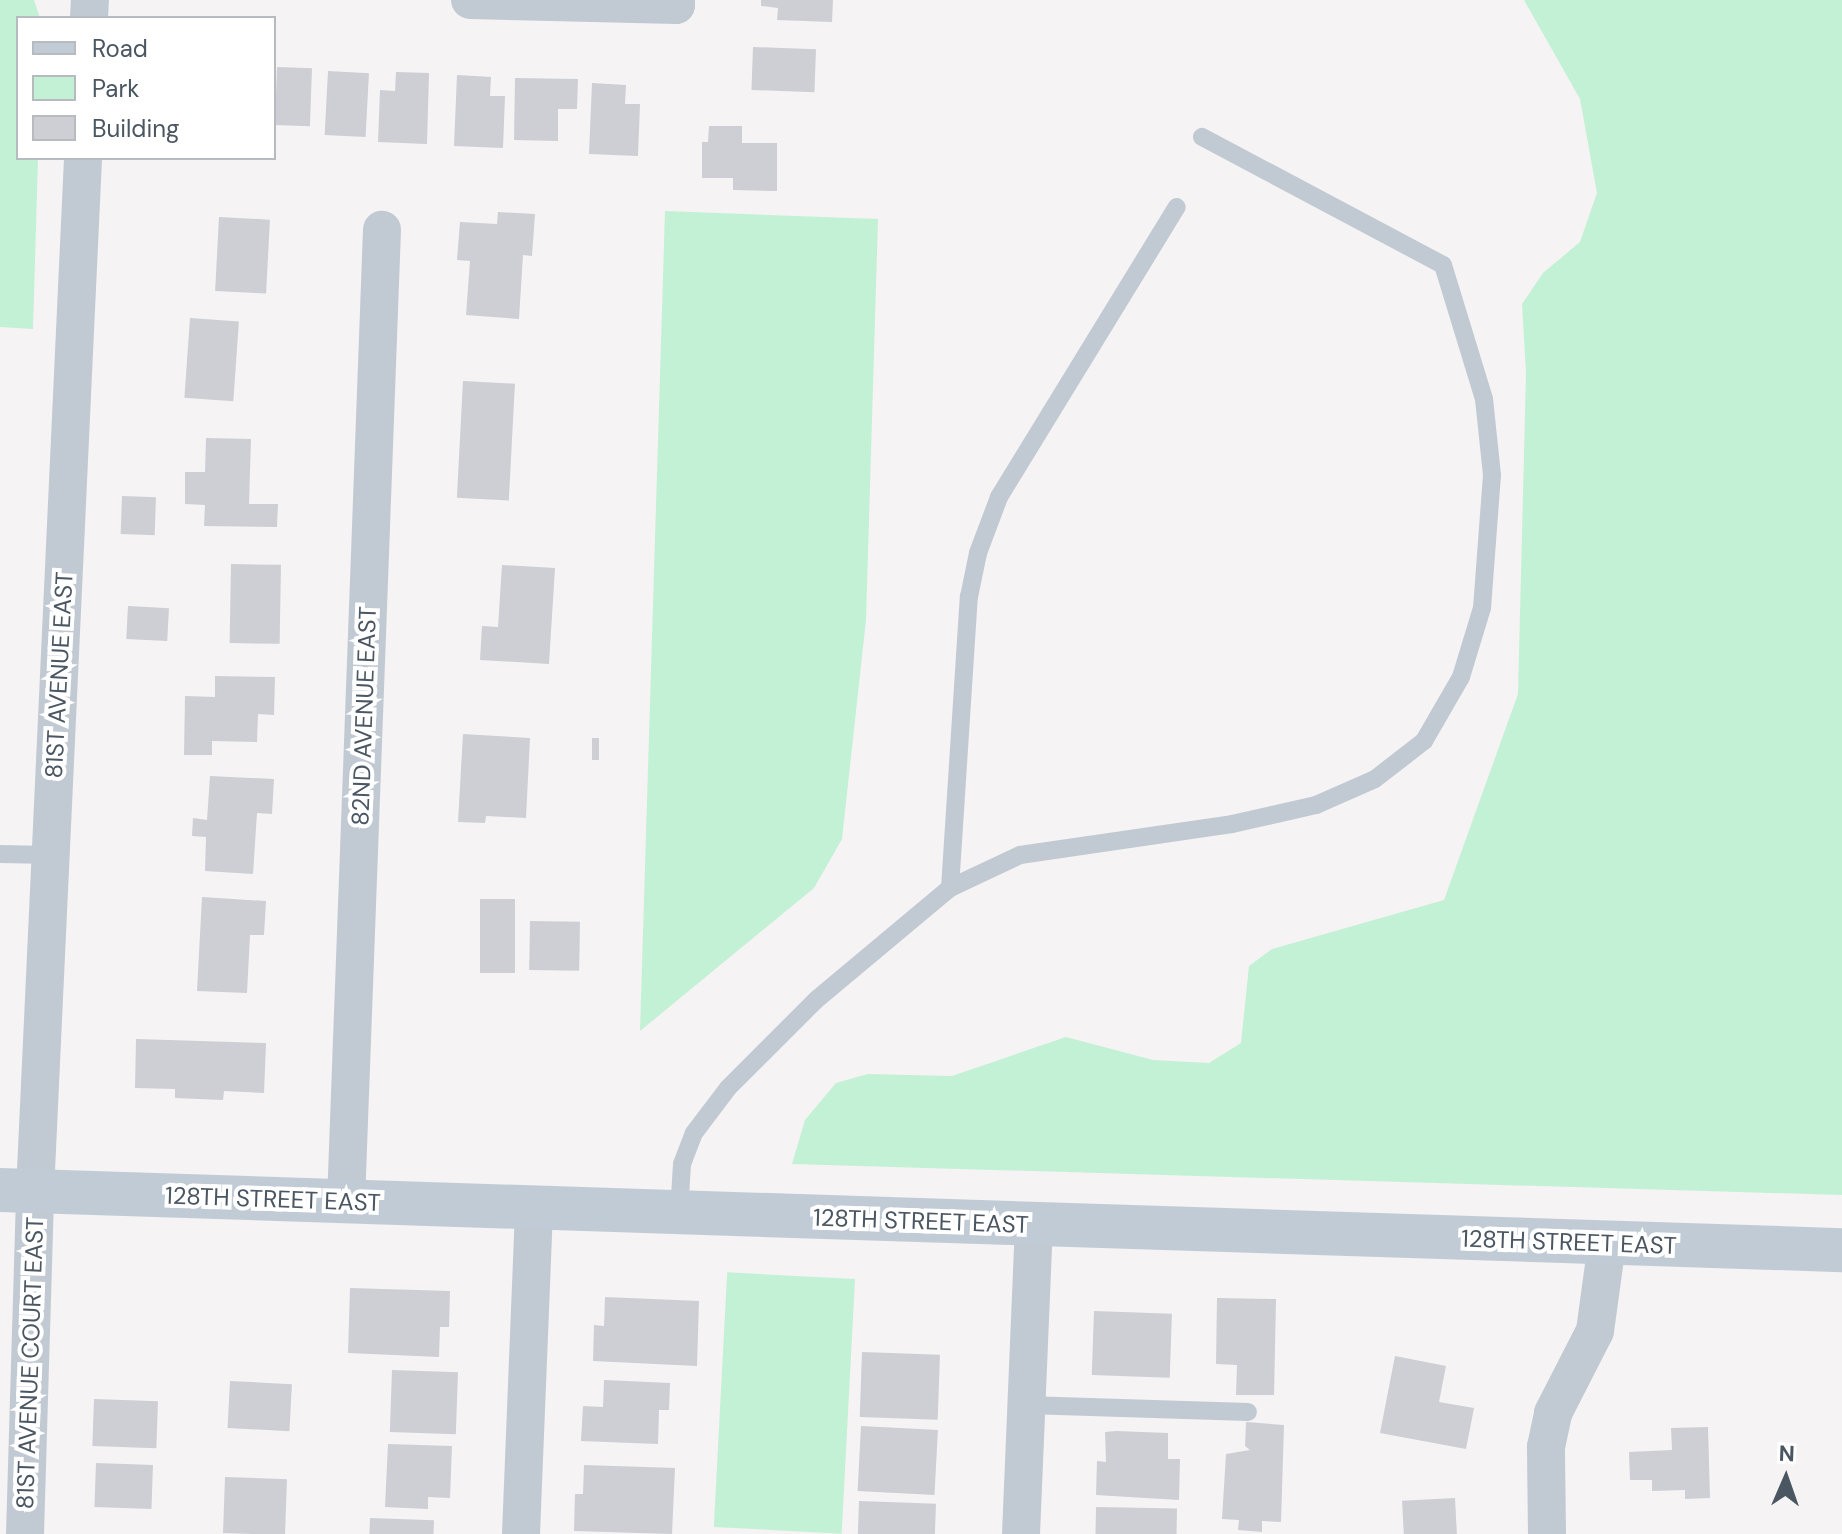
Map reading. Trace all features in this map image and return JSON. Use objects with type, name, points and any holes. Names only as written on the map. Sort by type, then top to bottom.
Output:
[{"type":"street","points":[[470,0],[676,2]]},
{"type":"street","name":"81ST AVENUE EAST","points":[[18,1191],[51,855],[83,160]]},
{"type":"street","name":"82ND AVENUE EAST","points":[[346,1202],[382,230]]},
{"type":"street","name":"128TH STREET EAST","points":[[18,1191],[1842,1250]]},
{"type":"street","name":"81ST AVENUE COURT EAST","points":[[18,1191],[25,1534]]},
{"type":"street","points":[[521,1534],[534,1208]]},
{"type":"street","points":[[1021,1534],[1034,1224]]},
{"type":"street","points":[[1547,1534],[1546,1447],[1553,1413],[1595,1331],[1607,1243]]},
{"type":"lane","points":[[679,1213],[682,1164],[694,1133],[728,1088],[816,1000],[950,888],[1020,855],[1232,824],[1316,805],[1375,779],[1424,741],[1461,677],[1482,608],[1492,475],[1484,399],[1443,265],[1202,137]]},
{"type":"lane","points":[[950,888],[969,597],[978,553],[1014,471],[1177,207]]},
{"type":"lane","points":[[0,854],[51,855]]},
{"type":"lane","points":[[1027,1405],[1248,1412]]},
{"type":"green space","points":[[0,0],[34,0],[39,16],[16,16],[16,160],[38,160],[33,329],[0,327]]},
{"type":"green space","points":[[1524,0],[1842,0],[1842,1195],[792,1164],[805,1120],[836,1083],[868,1074],[952,1076],[1066,1037],[1153,1060],[1209,1063],[1241,1043],[1249,966],[1272,949],[1444,900],[1518,694],[1526,373],[1522,304],[1543,273],[1580,242],[1597,193],[1580,99]]},
{"type":"green space","points":[[665,211],[878,219],[866,620],[842,839],[814,888],[640,1031]]},
{"type":"green space","points":[[727,1272],[855,1279],[842,1534],[714,1527]]},
{"type":"building","points":[[761,0],[833,0],[832,22],[777,20],[778,8],[761,6]]},
{"type":"building","points":[[753,47],[816,49],[814,92],[751,90]]},
{"type":"building","points":[[277,67],[312,68],[310,126],[276,125]]},
{"type":"building","points":[[328,71],[369,73],[366,137],[325,135]]},
{"type":"building","points":[[396,72],[429,73],[427,144],[378,142],[380,90],[395,91]]},
{"type":"building","points":[[457,75],[491,77],[490,96],[505,96],[503,148],[454,146]]},
{"type":"building","points":[[515,78],[578,79],[577,109],[558,109],[558,141],[514,140]]},
{"type":"building","points":[[592,83],[626,85],[625,104],[640,104],[638,156],[589,154]]},
{"type":"building","points":[[709,126],[742,126],[742,143],[777,143],[777,191],[733,190],[733,178],[702,178],[702,142],[708,142]]},
{"type":"building","points":[[498,212],[535,214],[532,256],[523,255],[519,319],[466,315],[470,261],[457,260],[460,222],[497,224]]},
{"type":"building","points":[[219,217],[270,220],[266,294],[215,291]]},
{"type":"building","points":[[190,318],[239,321],[233,401],[184,398]]},
{"type":"building","points":[[463,381],[515,384],[509,501],[457,498]]},
{"type":"building","points":[[206,438],[251,439],[249,504],[278,504],[277,527],[204,526],[205,505],[185,504],[185,472],[205,472]]},
{"type":"building","points":[[122,496],[156,497],[155,535],[121,534]]},
{"type":"building","points":[[231,564],[281,565],[280,644],[230,643]]},
{"type":"building","points":[[502,565],[555,568],[549,664],[480,660],[482,626],[498,627]]},
{"type":"building","points":[[128,606],[169,608],[167,641],[126,639]]},
{"type":"building","points":[[215,676],[275,677],[274,715],[258,714],[257,742],[212,741],[212,755],[184,755],[185,696],[215,697]]},
{"type":"building","points":[[463,734],[530,738],[526,818],[486,816],[485,823],[458,822]]},
{"type":"building","points":[[592,738],[599,738],[599,760],[592,760]]},
{"type":"building","points":[[210,776],[274,779],[272,814],[257,813],[253,874],[205,871],[206,837],[192,836],[193,818],[207,820]]},
{"type":"building","points":[[202,897],[266,901],[264,935],[250,935],[247,993],[197,991]]},
{"type":"building","points":[[480,899],[515,899],[515,973],[480,973]]},
{"type":"building","points":[[530,921],[580,922],[579,971],[529,970]]},
{"type":"building","points":[[136,1039],[266,1043],[264,1093],[224,1091],[223,1100],[175,1098],[175,1089],[135,1088]]},
{"type":"building","points":[[350,1288],[450,1291],[449,1327],[440,1327],[439,1357],[348,1353]]},
{"type":"building","points":[[605,1297],[699,1301],[697,1366],[593,1361],[594,1325],[604,1326]]},
{"type":"building","points":[[1217,1298],[1276,1299],[1274,1395],[1236,1395],[1237,1365],[1216,1364]]},
{"type":"building","points":[[1094,1311],[1172,1314],[1170,1378],[1092,1375]]},
{"type":"building","points":[[862,1352],[940,1355],[938,1420],[860,1417]]},
{"type":"building","points":[[1395,1356],[1446,1366],[1439,1402],[1474,1408],[1466,1449],[1380,1433]]},
{"type":"building","points":[[392,1370],[458,1372],[456,1434],[390,1432]]},
{"type":"building","points":[[604,1380],[670,1383],[669,1410],[659,1410],[658,1444],[581,1441],[583,1406],[603,1407]]},
{"type":"building","points":[[230,1381],[292,1384],[289,1431],[228,1428]]},
{"type":"building","points":[[94,1399],[158,1401],[156,1448],[92,1446]]},
{"type":"building","points":[[1246,1422],[1284,1425],[1281,1522],[1262,1521],[1262,1532],[1238,1530],[1239,1520],[1222,1519],[1226,1454],[1250,1450],[1245,1446]]},
{"type":"building","points":[[861,1426],[938,1430],[934,1495],[858,1491]]},
{"type":"building","points":[[1708,1427],[1710,1498],[1685,1499],[1685,1490],[1652,1491],[1652,1480],[1630,1480],[1629,1452],[1672,1450],[1671,1428]]},
{"type":"building","points":[[1105,1432],[1168,1433],[1168,1459],[1180,1459],[1179,1500],[1096,1495],[1097,1461],[1106,1462]]},
{"type":"building","points":[[388,1444],[452,1446],[450,1498],[428,1497],[428,1509],[385,1507]]},
{"type":"building","points":[[96,1463],[153,1465],[151,1509],[94,1507]]},
{"type":"building","points":[[584,1465],[675,1468],[672,1534],[574,1531],[575,1494],[583,1494]]},
{"type":"building","points":[[225,1477],[287,1479],[285,1534],[223,1533]]},
{"type":"building","points":[[1455,1498],[1457,1534],[1404,1534],[1402,1501]]},
{"type":"building","points":[[859,1501],[936,1504],[935,1534],[858,1534]]},
{"type":"building","points":[[1096,1507],[1177,1508],[1177,1534],[1096,1534]]},
{"type":"building","points":[[370,1518],[434,1520],[433,1534],[369,1534]]}]
